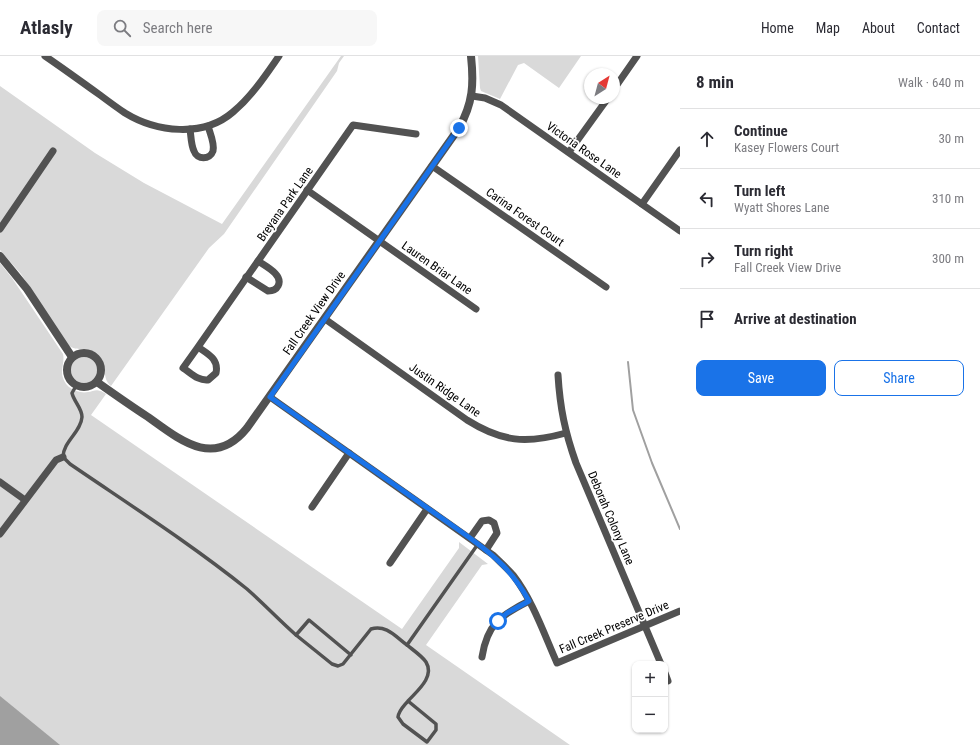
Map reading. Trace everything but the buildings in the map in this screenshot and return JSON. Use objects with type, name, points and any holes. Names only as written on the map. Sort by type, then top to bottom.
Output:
[{"type":"street","points":[[45,56],[125,113],[147,123],[166,128],[190,130],[208,126],[232,113],[253,92],[279,56]]},
{"type":"street","name":"Fall Creek View Drive","points":[[97,382],[174,436],[197,447],[205,449],[223,446],[237,439],[270,397],[461,124],[472,96],[473,85],[471,56]]},
{"type":"street","points":[[620,80],[637,56]]},
{"type":"street","name":"Victoria Rose Lane","points":[[472,96],[492,100],[570,152],[680,231]]},
{"type":"street","points":[[570,152],[604,104]]},
{"type":"street","name":"Breyana Park Lane","points":[[198,346],[213,357],[216,363],[216,373],[208,380],[201,380],[183,368],[198,346],[246,277],[353,125],[416,134]]},
{"type":"street","points":[[190,130],[193,150],[196,155],[202,158],[208,157],[213,152],[208,126]]},
{"type":"street","points":[[642,204],[680,150]]},
{"type":"street","points":[[0,229],[53,151]]},
{"type":"street","name":"Carina Forest Court","points":[[432,166],[606,287]]},
{"type":"street","name":"Lauren Briar Lane","points":[[308,190],[476,309]]},
{"type":"street","points":[[0,256],[27,289],[72,357]]},
{"type":"street","points":[[246,277],[268,291],[274,290],[278,287],[280,280],[278,276],[258,261]]},
{"type":"street","name":"Justin Ridge Lane","points":[[325,319],[467,420],[486,431],[524,440],[545,439],[566,433]]},
{"type":"street","points":[[83,353],[89,354],[98,360],[102,371],[97,382],[88,388],[76,386],[72,383],[66,373],[72,357],[83,353]]},
{"type":"street","name":"Deborah Colony Lane","points":[[558,375],[561,408],[566,433],[584,483],[660,661]]},
{"type":"street","points":[[270,397],[494,555],[513,576],[529,601],[507,613],[498,621],[486,640],[482,657]]},
{"type":"street","points":[[312,506],[349,453]]},
{"type":"street","points":[[0,534],[56,460],[63,457]]},
{"type":"street","points":[[0,482],[25,500]]},
{"type":"street","points":[[390,563],[427,509]]},
{"type":"street","points":[[470,538],[482,521],[489,520],[494,523],[497,532],[486,550]]},
{"type":"street","name":"Fall Creek Preserve Drive","points":[[529,601],[557,663],[680,611]]},
{"type":"lane","points":[[76,386],[72,393],[81,411],[82,418],[79,427],[63,451],[63,457],[70,464],[222,570],[274,612],[296,635],[332,664],[338,666],[343,664],[372,629],[378,627],[386,629],[425,661],[429,670],[426,679],[408,701],[398,715],[403,724],[427,742],[436,730],[436,724],[408,701]]},
{"type":"lane","points":[[407,646],[478,544]]},
{"type":"lane","points":[[296,635],[309,620],[350,655]]},
{"type":"shaded area","points":[[341,56],[344,56],[339,63],[337,71],[224,234],[209,248],[111,386],[106,379],[103,363],[99,356],[91,351],[75,349],[68,345],[21,274],[0,250],[0,86],[95,153],[144,183],[222,224]]},
{"type":"shaded area","points":[[478,56],[581,56],[559,88],[524,63],[518,65],[500,99],[481,91]]},
{"type":"shaded area","points":[[0,263],[12,278],[63,354],[62,375],[67,385],[73,390],[80,392],[97,390],[106,394],[91,415],[402,629],[459,548],[459,542],[488,564],[482,565],[426,645],[570,745],[0,745]]},
{"type":"shaded area","points":[[84,357],[93,361],[97,370],[93,379],[84,383],[75,379],[71,370],[75,361]]},
{"type":"shaded area","points":[[0,696],[60,745],[0,745]]},
{"type":"waterway","points":[[628,362],[633,410],[652,463],[680,529]]},
{"type":"route","points":[[459,128],[270,397],[494,555],[513,576],[529,601],[502,616],[498,621]]}]
